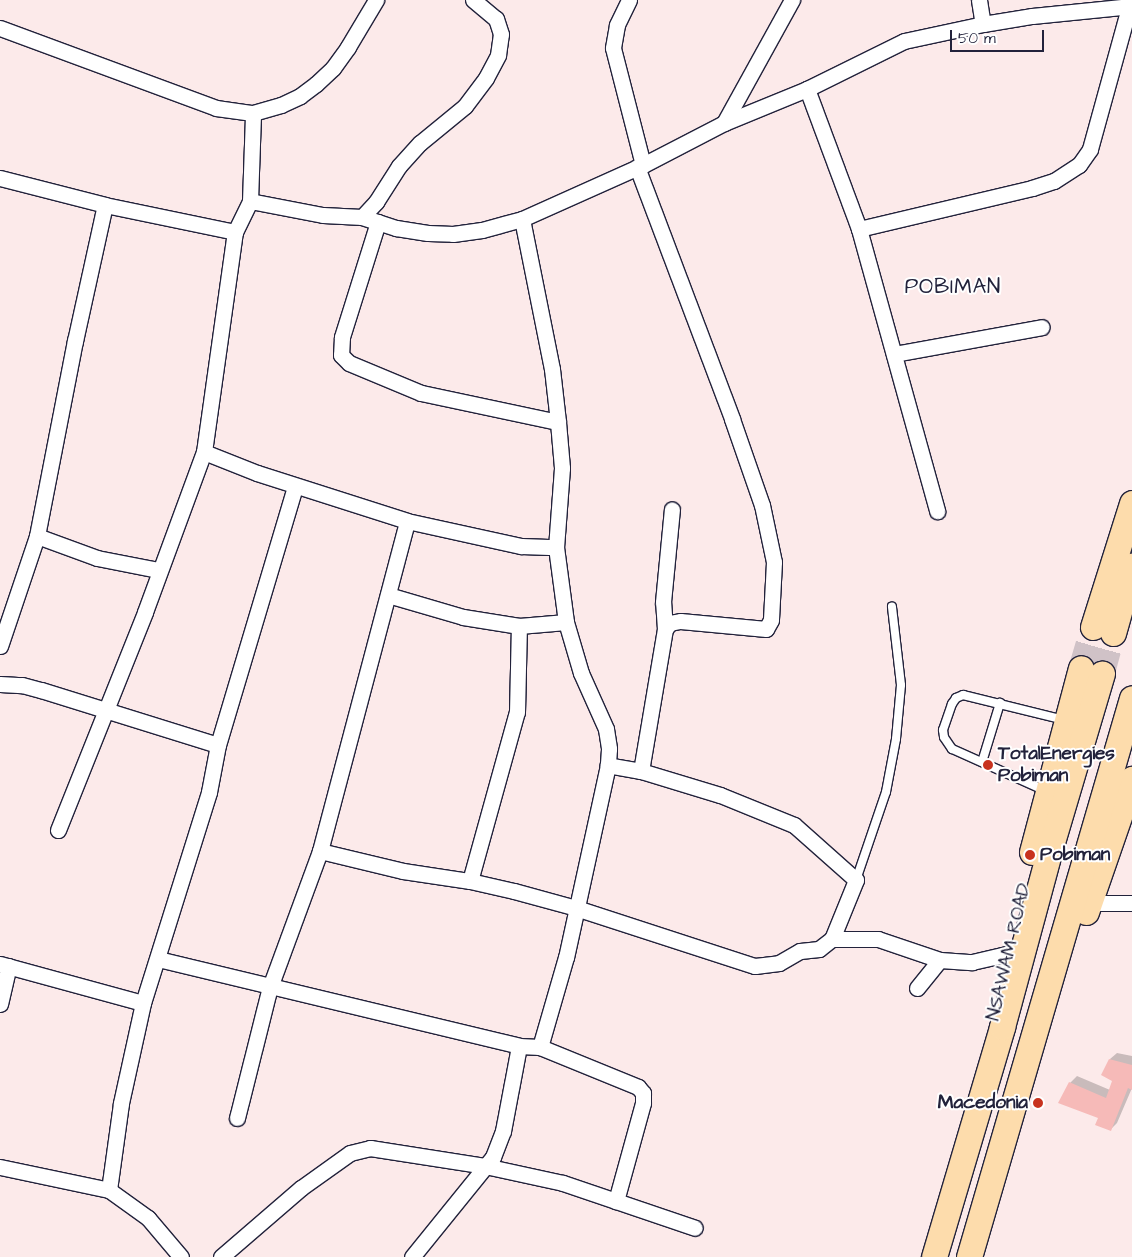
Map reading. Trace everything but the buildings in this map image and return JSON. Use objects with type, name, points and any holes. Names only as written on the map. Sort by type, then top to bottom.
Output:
[{"type":"highway","points":[[1132,503],[1103,630],[1132,566]]},
{"type":"highway","name":"NSAWAM ROAD","points":[[934,1257],[1002,1026],[1050,849],[1092,671],[1066,721],[1047,792],[1006,954],[974,1121]]},
{"type":"highway","points":[[969,1257],[1132,698]]},
{"type":"highway","points":[[1016,1093],[1047,1031],[1088,903],[1132,779]]},
{"type":"street","points":[[0,28],[216,108],[253,113],[281,105],[300,96],[316,84],[332,68],[348,47],[376,0]]},
{"type":"street","points":[[362,217],[376,202],[399,166],[420,143],[465,106],[486,78],[494,63],[498,55],[501,34],[496,19],[473,0]]},
{"type":"street","points":[[629,0],[617,25],[613,48],[640,166],[762,504],[774,562],[771,620],[766,629],[680,621],[670,623],[665,628]]},
{"type":"street","points":[[724,124],[792,0]]},
{"type":"street","points":[[979,0],[983,24]]},
{"type":"street","points":[[250,201],[323,215],[362,217],[428,233],[453,234],[482,230],[522,219],[640,166],[724,124],[807,89],[904,42],[983,24],[1032,16],[1131,7],[1090,149],[1079,165],[1054,181],[859,229]]},
{"type":"street","points":[[807,89],[859,229],[937,511]]},
{"type":"street","points":[[58,830],[145,612],[204,452],[235,232],[250,201],[253,113]]},
{"type":"street","points":[[0,178],[105,205],[235,232]]},
{"type":"street","points":[[0,646],[37,536],[75,341],[105,205]]},
{"type":"street","points":[[522,219],[552,369],[558,422],[562,468],[556,547],[566,622],[581,673],[606,729],[609,749],[608,765],[566,956],[540,1047]]},
{"type":"street","points":[[378,222],[342,337],[341,355],[349,363],[421,393],[558,422]]},
{"type":"street","points":[[894,354],[1042,327]]},
{"type":"street","points":[[204,452],[295,486],[407,521],[521,546],[556,547]]},
{"type":"street","points":[[109,1190],[121,1103],[143,1003],[209,792],[218,745],[295,486]]},
{"type":"street","points":[[641,771],[665,628],[663,602],[672,509]]},
{"type":"street","points":[[237,1118],[270,987],[320,851],[407,521]]},
{"type":"street","points":[[37,536],[97,558],[159,570]]},
{"type":"street","points":[[388,595],[463,617],[519,626],[566,622]]},
{"type":"street","points":[[470,881],[517,712],[519,626]]},
{"type":"street","points":[[0,684],[22,685],[218,745]]},
{"type":"street","points":[[320,851],[403,871],[470,881],[576,908],[756,966],[780,963],[800,951],[819,949],[832,939],[856,880],[794,826],[720,795],[641,771],[608,765]]},
{"type":"street","points":[[1088,903],[1132,903]]},
{"type":"street","points":[[832,939],[878,939],[940,960],[972,962],[1006,954]]},
{"type":"street","points":[[158,959],[519,1046],[540,1047],[638,1087],[644,1093],[643,1103],[616,1201]]},
{"type":"street","points":[[918,988],[940,960]]},
{"type":"street","points":[[0,1004],[4,965],[143,1003]]},
{"type":"street","points":[[412,1257],[485,1166],[499,1144],[519,1046]]},
{"type":"street","points":[[221,1257],[301,1188],[350,1153],[370,1148],[485,1166],[563,1183],[695,1228]]},
{"type":"street","points":[[0,1167],[109,1190],[148,1218],[182,1257]]},
{"type":"lane","points":[[856,880],[886,792],[896,739],[901,685],[892,607]]},
{"type":"lane","points":[[1047,792],[952,749],[944,737],[943,730],[956,698],[963,695],[1066,721]]},
{"type":"lane","points":[[982,762],[1000,703]]},
{"type":"tunnel","points":[[1081,668],[1093,627]]},
{"type":"tunnel","points":[[1102,674],[1113,633]]},
{"type":"place","name":"TotalEnergies Pobiman","points":[[988,765]]},
{"type":"place","name":"Pobiman","points":[[1030,855]]},
{"type":"place","name":"Macedonia","points":[[1038,1103]]},
{"type":"district","name":"POBIMAN","points":[[953,287]]}]
